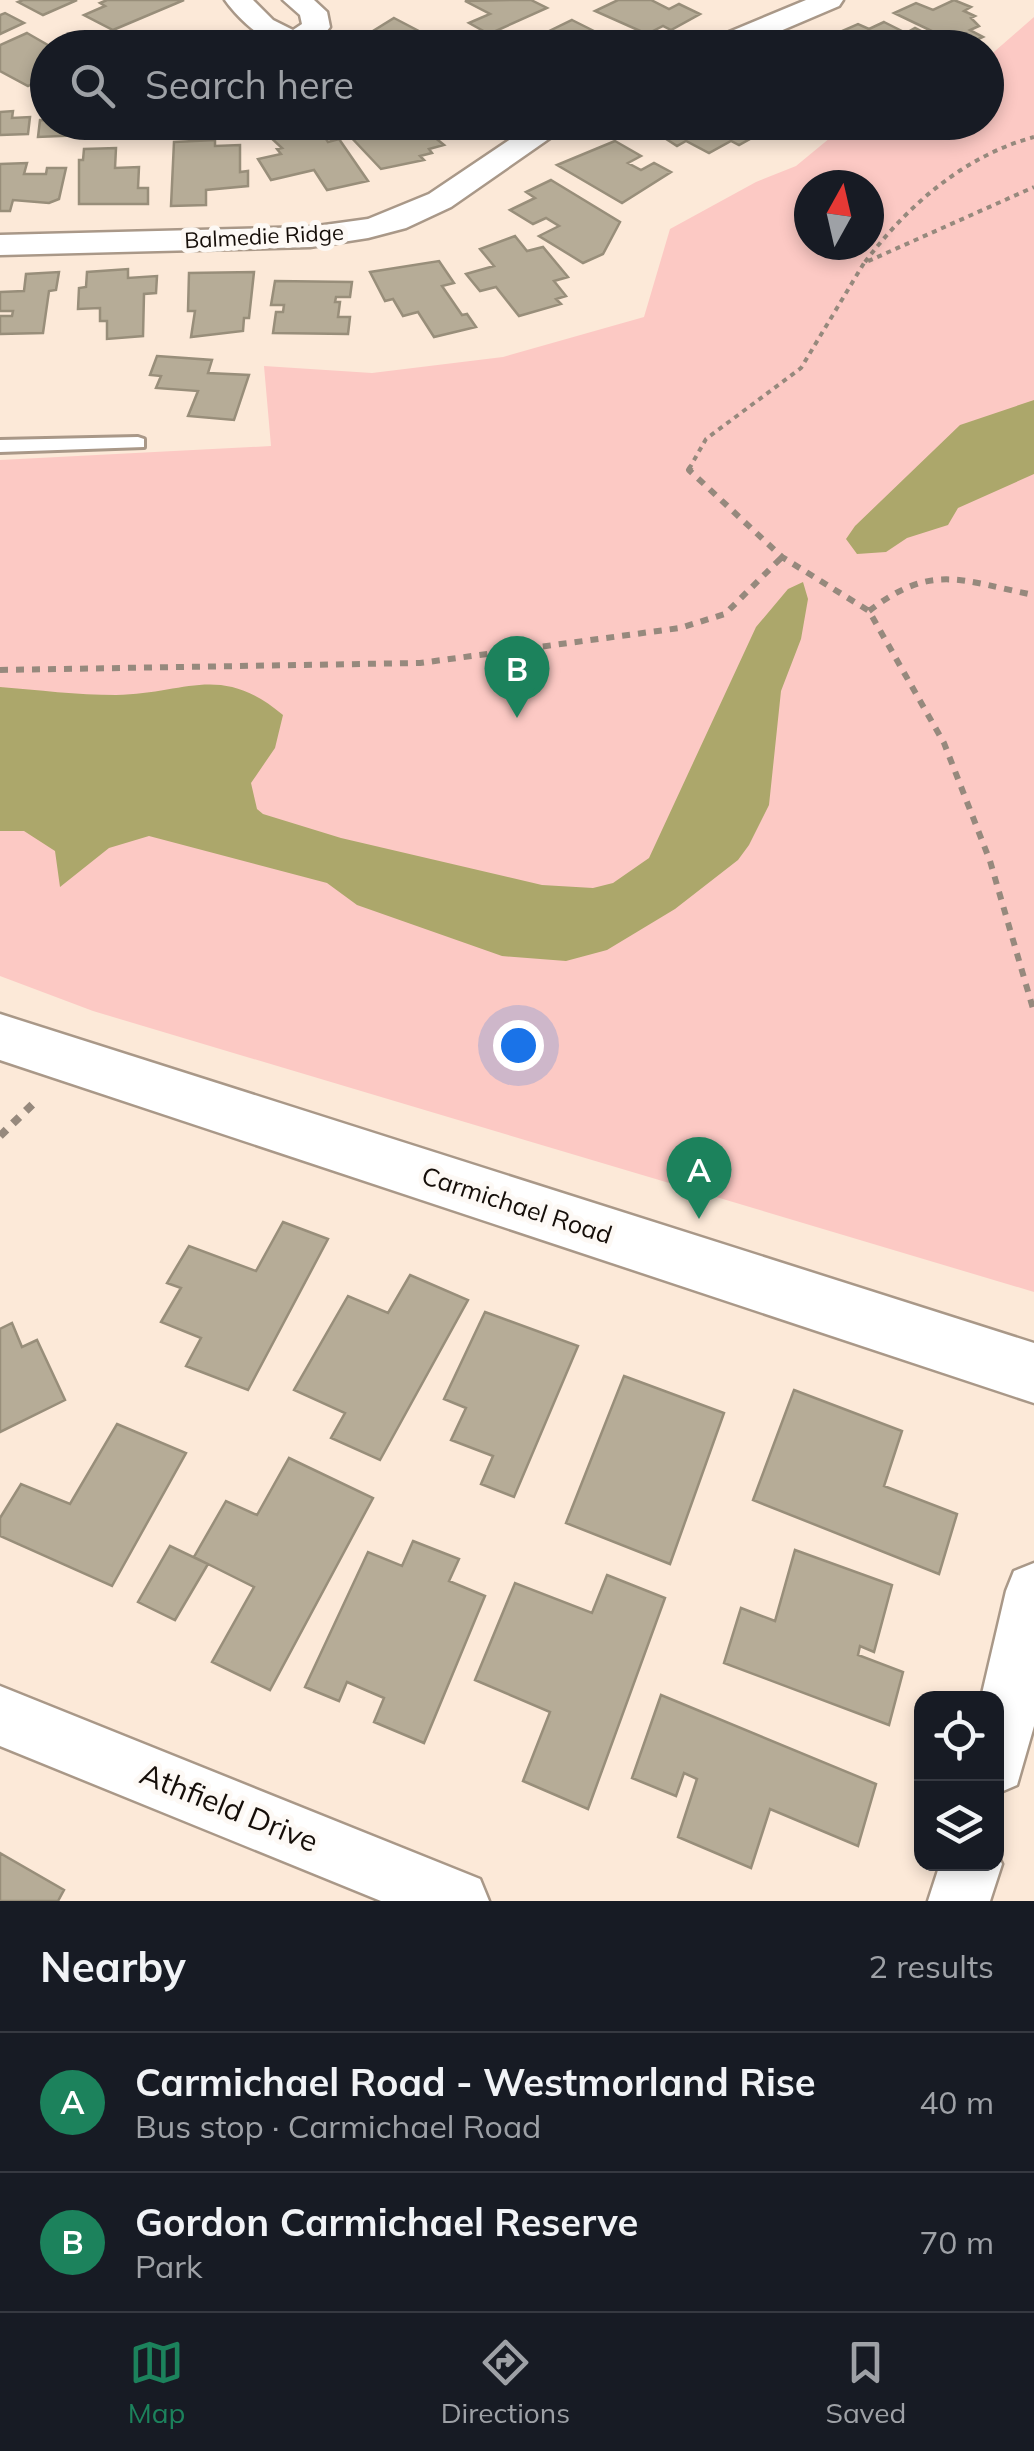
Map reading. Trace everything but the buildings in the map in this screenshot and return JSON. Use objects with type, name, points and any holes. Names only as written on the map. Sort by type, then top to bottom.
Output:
[{"type":"street","points":[[238,0],[264,30]]},
{"type":"street","points":[[296,0],[314,12],[316,26],[312,30]]},
{"type":"street","points":[[758,30],[829,0]]},
{"type":"street","name":"Balmedie Ridge","points":[[0,246],[310,237],[358,231],[423,209],[525,140]]},
{"type":"street","name":"Carmichael Road","points":[[0,1037],[1034,1373]]},
{"type":"street","points":[[1004,1727],[1034,1590]]},
{"type":"street","name":"Athfield Drive","points":[[0,1716],[458,1901]]},
{"type":"street","points":[[958,1901],[969,1871]]},
{"type":"lane","points":[[0,446],[138,443]]},
{"type":"path","points":[[1034,137],[996,147],[928,194],[894,224],[864,263],[801,368],[706,439],[689,470],[782,557],[869,611],[944,742],[990,861],[1034,1012]]},
{"type":"path","points":[[864,263],[1034,187]]},
{"type":"path","points":[[0,670],[420,663],[680,628],[725,614],[782,557]]},
{"type":"path","points":[[869,611],[899,588],[941,578],[1034,595]]},
{"type":"path","points":[[0,1136],[37,1100]]},
{"type":"shaded area","points":[[1034,17],[1034,1292],[93,1011],[0,976],[0,460],[271,446],[264,366],[372,373],[503,357],[644,317],[670,229],[756,182],[796,166],[828,140],[1004,140],[1004,43]]},
{"type":"shaded area","points":[[1034,400],[1034,474],[958,508],[948,525],[907,538],[886,552],[857,554],[846,539],[855,526],[960,425]]},
{"type":"shaded area","points":[[803,582],[808,599],[801,639],[781,691],[769,805],[749,845],[738,860],[675,909],[607,950],[566,961],[502,956],[357,905],[327,883],[149,836],[109,848],[60,887],[55,851],[24,831],[0,831],[0,687],[116,695],[221,685],[261,699],[283,715],[275,748],[251,783],[257,809],[263,814],[341,838],[542,885],[593,888],[613,883],[649,858],[756,627],[788,589]]},
{"type":"place","name":"Gordon Carmichael Reserve","points":[[517,718]]},
{"type":"place","name":"Carmichael Road - Westmorland Rise","points":[[699,1219]]}]
